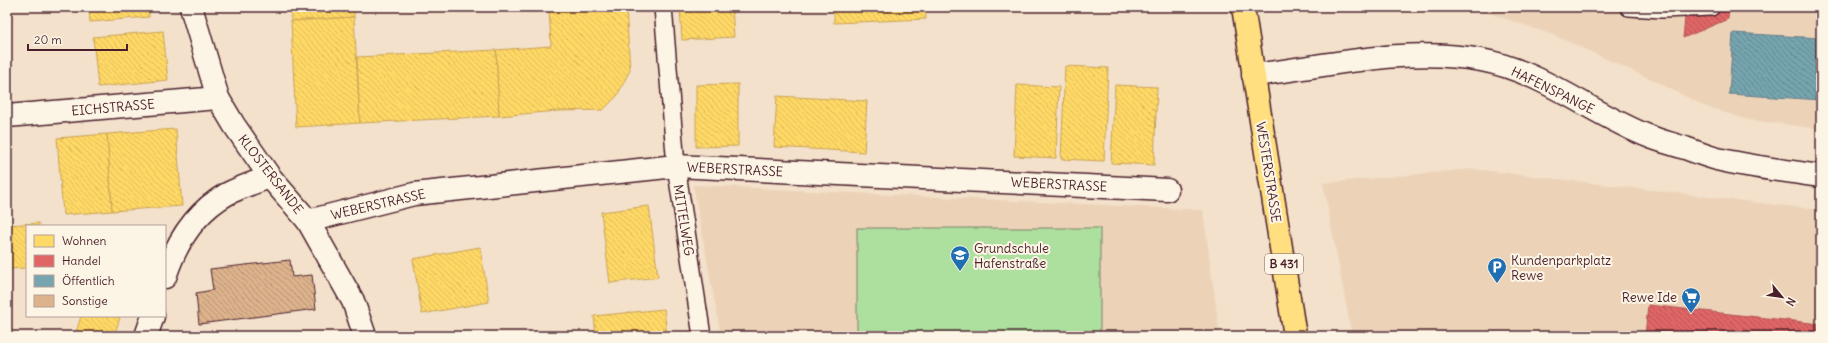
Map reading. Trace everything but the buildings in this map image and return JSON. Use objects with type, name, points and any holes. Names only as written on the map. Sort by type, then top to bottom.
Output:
[{"type":"main road","name":"WESTERSTRASSE","points":[[1243,7],[1295,336]]},
{"type":"street","name":"KLOSTERSANDE","points":[[191,7],[218,98],[234,125],[270,177],[308,221],[352,301],[365,336]]},
{"type":"street","name":"HAFENSPANGE","points":[[1254,75],[1356,59],[1449,56],[1482,60],[1537,78],[1600,113],[1648,136],[1715,158],[1756,167],[1821,176]]},
{"type":"street","name":"EICHSTRASSE","points":[[7,116],[218,98]]},
{"type":"street","name":"WEBERSTRASSE","points":[[308,221],[414,194],[676,166],[1167,190]]},
{"type":"street","points":[[166,273],[171,257],[182,238],[196,219],[227,194],[270,177]]},
{"type":"street","points":[[146,336],[153,317]]},
{"type":"lane","name":"MITTELWEG","points":[[663,7],[676,166],[702,336]]},
{"type":"lane","points":[[1629,7],[1662,10],[1711,7]]},
{"type":"shaded area","points":[[1471,7],[1821,7],[1821,129],[1748,120],[1704,106],[1655,81],[1553,35]]},
{"type":"shaded area","points":[[1473,169],[1821,210],[1821,336],[1352,336],[1323,183]]},
{"type":"shaded area","name":"Grundschule Hafenstraße","points":[[693,185],[1203,210],[1220,336],[721,336]]},
{"type":"green space","points":[[857,228],[1100,228],[1100,336],[857,336]]},
{"type":"place","name":"Grundschule Hafenstraße","points":[[960,272]]},
{"type":"place","name":"Kundenparkplatz Rewe","points":[[1497,284]]},
{"type":"place","name":"Rewe Ide","points":[[1691,314]]}]
